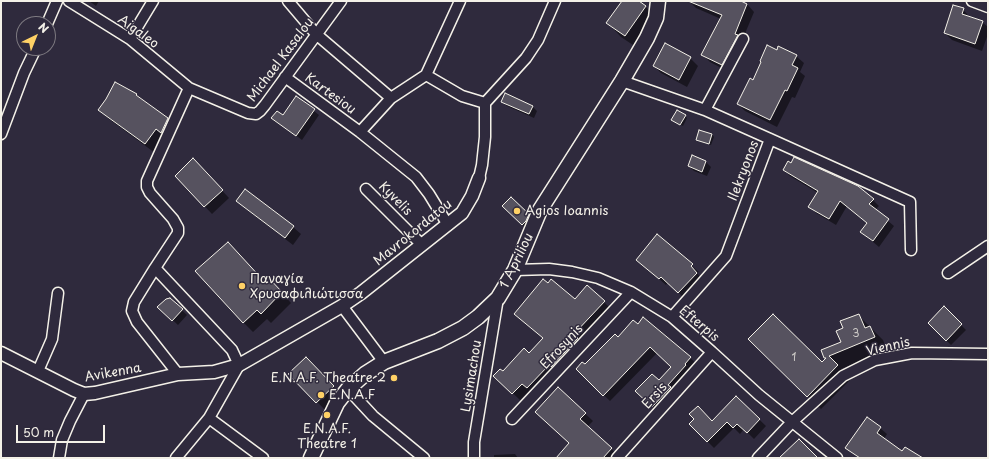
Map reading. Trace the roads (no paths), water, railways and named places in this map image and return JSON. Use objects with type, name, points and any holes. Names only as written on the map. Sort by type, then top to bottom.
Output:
[{"type":"main road","name":"1 Apriliou","points":[[311,458],[337,403],[348,389],[365,374],[384,362],[438,341],[464,328],[498,298],[515,270],[540,210],[622,81],[647,38],[656,18],[659,2]]},
{"type":"street","points":[[50,16],[57,1]]},
{"type":"street","name":"Aigaleo","points":[[69,1],[130,39],[189,88]]},
{"type":"street","points":[[130,39],[153,1]]},
{"type":"street","points":[[288,1],[316,34],[391,98]]},
{"type":"street","name":"Michael Kasalou","points":[[189,88],[248,114],[256,114],[265,105],[341,1]]},
{"type":"street","points":[[360,132],[391,98],[426,75],[460,1]]},
{"type":"street","points":[[426,75],[462,96],[485,103],[526,58],[538,40],[556,1]]},
{"type":"street","points":[[972,1],[988,7]]},
{"type":"street","points":[[705,110],[743,39]]},
{"type":"street","points":[[1,134],[24,73],[32,56]]},
{"type":"street","name":"Kartesiou","points":[[284,77],[360,132],[416,177],[429,194],[448,225]]},
{"type":"street","points":[[622,81],[705,110],[770,139]]},
{"type":"street","points":[[178,374],[137,322],[132,311],[134,302],[178,233],[178,228],[173,219],[150,193],[147,187],[147,181],[189,88]]},
{"type":"street","name":"Mavrokordatou","points":[[239,365],[342,306],[361,293],[462,213],[472,196],[482,165],[485,137],[485,103]]},
{"type":"street","name":"Ilekryonos","points":[[672,317],[726,256],[770,139],[910,202],[911,250]]},
{"type":"street","name":"Kyvelis","points":[[366,189],[422,245]]},
{"type":"street","points":[[948,273],[988,246]]},
{"type":"street","points":[[155,268],[232,350],[239,365],[209,418],[176,458]]},
{"type":"street","name":"Efterpis","points":[[515,270],[572,272],[598,278],[631,292],[672,317],[760,395],[837,458]]},
{"type":"street","name":"Efrosynis","points":[[512,418],[631,292]]},
{"type":"street","points":[[38,372],[52,339],[58,293]]},
{"type":"street","name":"Lysimachou","points":[[474,458],[474,442],[498,298]]},
{"type":"street","points":[[342,306],[384,362]]},
{"type":"street","name":"Ersis","points":[[617,458],[712,352]]},
{"type":"street","name":"Avikenna","points":[[1,353],[84,394],[178,374],[214,372],[239,365]]},
{"type":"street","name":"Viennis","points":[[758,458],[792,422],[844,376],[875,360],[912,353],[988,354]]},
{"type":"street","points":[[348,389],[373,416],[424,458]]},
{"type":"street","points":[[59,458],[62,440],[84,394]]},
{"type":"street","points":[[209,418],[263,458]]},
{"type":"place","name":"Agios Ioannis","points":[[517,211]]},
{"type":"place","name":"Παναγία Χρυσαφιλιώτισσα","points":[[242,286]]},
{"type":"place","name":"E.N.A.F. Theatre 2","points":[[394,378]]},
{"type":"place","name":"E.N.A.F","points":[[321,395]]},
{"type":"place","name":"E.N.A.F. Theatre 1","points":[[327,415]]}]
